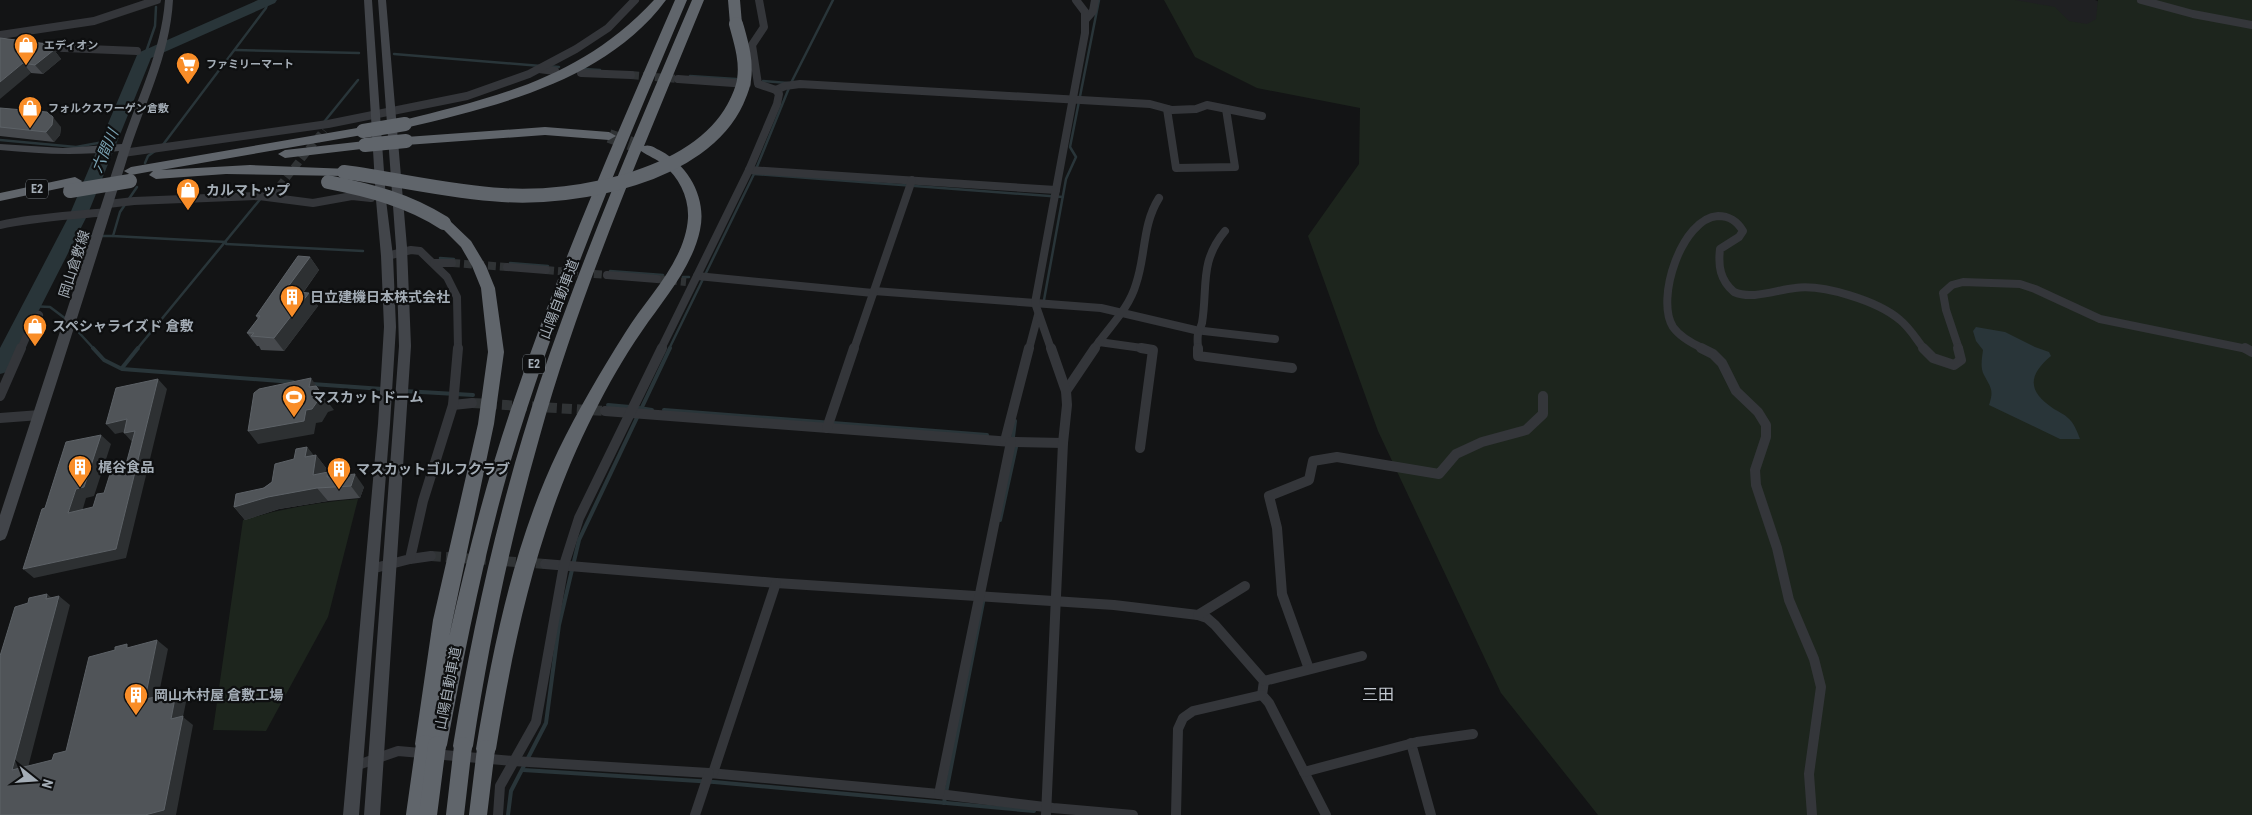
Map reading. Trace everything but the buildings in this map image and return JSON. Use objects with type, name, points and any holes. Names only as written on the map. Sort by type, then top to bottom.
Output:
[{"type":"highway","points":[[130,176],[405,124],[487,103],[556,77],[588,60],[636,27],[660,0]]},
{"type":"highway","name":"山陽自動車道","points":[[428,815],[431,744],[488,514],[521,405],[555,306],[628,123],[681,0]]},
{"type":"highway","name":"山陽自動車道","points":[[455,815],[463,746],[476,664],[495,573],[535,422],[563,336],[589,267],[698,0]]},
{"type":"highway","points":[[130,176],[214,170],[283,169],[344,172],[472,192],[525,196],[582,191],[640,176],[659,168],[696,147],[723,124],[736,106],[743,87],[746,66],[736,24],[734,0]]},
{"type":"highway","points":[[130,176],[365,145],[545,131],[609,136]]},
{"type":"highway","points":[[478,815],[486,749],[512,607],[546,498],[585,413],[628,341],[680,262],[694,229],[696,208],[685,177],[670,163],[647,149]]},
{"type":"highway","points":[[130,176],[257,178],[328,182],[373,190],[429,213],[444,223],[466,244],[479,266],[488,288],[496,352],[486,424],[442,620],[431,744],[415,815]]},
{"type":"highway","name":"E2","points":[[0,197],[130,176]]},
{"type":"highway","name":"E2","points":[[0,205],[72,186]]},
{"type":"street","points":[[0,30],[3,34],[94,21],[157,0]]},
{"type":"street","points":[[351,815],[387,389],[390,327],[387,256],[381,200],[368,0]]},
{"type":"street","points":[[372,815],[404,391],[406,341],[403,252],[382,0]]},
{"type":"street","points":[[0,146],[59,152],[165,148],[325,126],[467,96],[542,67],[592,40],[635,0]]},
{"type":"street","points":[[758,84],[752,44],[764,27],[759,0]]},
{"type":"street","points":[[1047,811],[1063,443],[1067,405],[1066,391],[1035,303],[1055,194],[1077,101],[1086,19],[1085,12],[1076,0]]},
{"type":"street","points":[[1086,19],[1093,11],[1095,0]]},
{"type":"street","points":[[2142,0],[2193,14],[2252,26]]},
{"type":"street","name":"岡山倉敷線","points":[[0,535],[71,322],[107,208],[122,149],[146,96],[167,28],[171,1]]},
{"type":"street","points":[[31,46],[137,51]]},
{"type":"street","points":[[542,67],[555,70]]},
{"type":"street","points":[[581,72],[631,75]]},
{"type":"street","points":[[678,79],[758,84],[776,90],[790,86],[1150,104],[1167,109],[1196,109],[1207,105],[1262,116]]},
{"type":"street","points":[[498,815],[500,786],[521,762],[536,722],[544,669],[570,566],[579,518],[753,170],[777,104],[779,94],[776,90]]},
{"type":"street","points":[[1167,109],[1176,168],[1235,167],[1226,109]]},
{"type":"street","points":[[753,170],[1055,194]]},
{"type":"street","points":[[829,424],[911,183]]},
{"type":"street","points":[[271,196],[279,187]]},
{"type":"street","points":[[0,225],[30,218],[85,215],[123,202],[134,201],[259,196],[271,196],[313,203],[352,196],[381,200]]},
{"type":"street","points":[[1066,391],[1099,342],[1126,309],[1137,285],[1146,234],[1155,203],[1159,198]]},
{"type":"street","points":[[1812,815],[1809,774],[1822,690],[1819,675],[1790,605],[1782,576],[1778,548],[1763,510],[1755,476],[1758,457],[1766,434],[1766,425],[1762,416],[1737,394],[1729,379],[1724,363],[1691,343],[1671,326],[1666,308],[1668,290],[1678,255],[1688,236],[1698,224],[1705,218],[1725,216],[1740,224],[1743,231],[1739,237],[1720,249],[1718,261],[1721,275],[1729,288],[1737,293],[1753,294],[1802,286],[1832,292],[1871,305],[1896,317],[1910,329],[1929,357],[1941,363],[1954,365],[1961,360],[1958,343],[1945,311],[1943,293],[1947,287],[1962,282],[2023,284],[2081,313],[2100,319],[2244,348],[2252,352]]},
{"type":"street","points":[[1225,231],[1215,240],[1207,262],[1198,356],[1292,368]]},
{"type":"street","points":[[387,256],[403,252],[420,251],[434,262],[447,277],[457,297],[459,323],[454,398],[423,501],[410,559]]},
{"type":"street","points":[[434,262],[452,263]]},
{"type":"street","points":[[507,267],[546,270]]},
{"type":"street","points":[[607,275],[657,280]]},
{"type":"street","points":[[697,279],[1101,308],[1200,330],[1275,339]]},
{"type":"street","points":[[0,396],[34,319],[39,315]]},
{"type":"street","points":[[943,794],[1011,442],[1038,315]]},
{"type":"street","points":[[1099,342],[1153,350],[1140,448]]},
{"type":"street","points":[[1310,669],[1282,594],[1276,528],[1269,496],[1309,480],[1313,460],[1329,455],[1415,468],[1438,474],[1456,454],[1482,442],[1526,430],[1543,414],[1543,396]]},
{"type":"street","points":[[454,398],[472,403]]},
{"type":"street","points":[[605,411],[634,411],[829,424],[1011,442],[1063,443]]},
{"type":"street","points":[[0,418],[40,415]]},
{"type":"street","points":[[371,569],[410,559],[431,556]]},
{"type":"street","points":[[545,564],[776,583],[1114,605],[1198,615],[1207,618],[1215,625],[1264,681],[1262,695],[1269,703],[1326,815]]},
{"type":"street","points":[[695,815],[776,583]]},
{"type":"street","points":[[1198,615],[1245,586]]},
{"type":"street","points":[[1264,681],[1362,656]]},
{"type":"street","points":[[1176,815],[1178,729],[1185,715],[1193,711],[1262,695]]},
{"type":"street","points":[[1304,772],[1411,743],[1473,734]]},
{"type":"street","points":[[1411,743],[1431,815]]},
{"type":"street","points":[[355,766],[377,757],[398,752],[943,794],[1047,811],[1133,815]]},
{"type":"shaded area","points":[[1164,0],[2015,0],[2055,7],[2069,21],[2087,24],[2096,19],[2098,0],[2252,0],[2252,815],[1598,815],[1501,693],[1378,431],[1308,236],[1359,164],[1360,108],[1257,88],[1195,57]]},
{"type":"shaded area","points":[[1957,0],[2095,0],[2111,7],[2099,31]]},
{"type":"shaded area","points":[[1976,327],[2005,332],[2049,352],[2051,356],[2043,363],[2035,377],[2035,390],[2045,403],[2070,420],[2080,439],[2060,439],[1989,405],[1991,389],[1982,369],[1983,350],[1976,341],[1973,331]]},
{"type":"shaded area","name":"マスカットゴルフクラブ","points":[[358,499],[328,617],[266,731],[213,730],[243,520],[300,506]]},
{"type":"waterway","name":"六間川","points":[[0,367],[78,216],[145,55],[270,0]]},
{"type":"waterway","points":[[754,174],[791,83],[833,0]]},
{"type":"waterway","points":[[1063,197],[1066,179],[1076,157],[1070,147],[1099,0]]},
{"type":"waterway","points":[[162,146],[266,8],[268,1]]},
{"type":"waterway","points":[[145,55],[155,26],[156,7]]},
{"type":"waterway","points":[[235,50],[359,53]]},
{"type":"waterway","points":[[394,54],[541,66]]},
{"type":"waterway","points":[[547,66],[559,67]]},
{"type":"waterway","points":[[585,69],[600,70]]},
{"type":"waterway","points":[[690,76],[736,79]]},
{"type":"waterway","points":[[324,122],[358,80]]},
{"type":"waterway","points":[[763,81],[788,83]]},
{"type":"waterway","points":[[0,140],[76,147],[109,141]]},
{"type":"waterway","points":[[145,163],[148,156],[155,151]]},
{"type":"waterway","points":[[669,349],[754,174]]},
{"type":"waterway","points":[[754,174],[1063,197]]},
{"type":"waterway","points":[[225,242],[271,186]]},
{"type":"waterway","points":[[113,236],[120,212],[137,187]]},
{"type":"waterway","points":[[1044,300],[1063,197]]},
{"type":"waterway","points":[[67,237],[94,236]]},
{"type":"waterway","points":[[101,236],[113,236]]},
{"type":"waterway","points":[[113,236],[225,242]]},
{"type":"waterway","points":[[137,349],[225,242]]},
{"type":"waterway","points":[[226,244],[363,251]]},
{"type":"waterway","points":[[440,258],[454,259]]},
{"type":"waterway","points":[[510,263],[548,266]]},
{"type":"waterway","points":[[610,271],[663,275]]},
{"type":"waterway","points":[[683,277],[689,277]]},
{"type":"waterway","points":[[30,306],[50,307],[66,319]]},
{"type":"waterway","points":[[72,325],[94,349]]},
{"type":"waterway","points":[[93,348],[104,360],[122,369],[293,382]]},
{"type":"waterway","points":[[122,368],[138,348]]},
{"type":"waterway","points":[[641,408],[670,348]]},
{"type":"waterway","points":[[312,384],[383,389]]},
{"type":"waterway","points":[[404,391],[473,395]]},
{"type":"waterway","points":[[608,405],[630,407]]},
{"type":"waterway","points":[[508,815],[511,791],[546,723],[559,625],[579,540],[641,408]]},
{"type":"waterway","points":[[641,408],[652,410]]},
{"type":"waterway","points":[[664,410],[987,435]]},
{"type":"waterway","points":[[1000,520],[1016,447],[1013,437],[1015,421]]},
{"type":"waterway","points":[[944,803],[984,597]]},
{"type":"waterway","points":[[523,770],[714,782],[944,803]]},
{"type":"waterway","points":[[944,803],[1034,811]]},
{"type":"tunnel","points":[[631,75],[678,79]]},
{"type":"tunnel","points":[[279,187],[324,130]]},
{"type":"tunnel","points":[[609,136],[647,149]]},
{"type":"tunnel","points":[[452,263],[507,267]]},
{"type":"tunnel","points":[[546,270],[607,275]]},
{"type":"tunnel","points":[[657,279],[686,282]]},
{"type":"tunnel","points":[[472,403],[605,411]]},
{"type":"tunnel","points":[[431,556],[545,564]]},
{"type":"place","name":"エディオン","points":[[26,66]]},
{"type":"place","name":"ファミリーマート","points":[[188,85]]},
{"type":"place","name":"フォルクスワーゲン倉敷","points":[[30,129]]},
{"type":"place","name":"カルマトップ","points":[[188,211]]},
{"type":"place","name":"日立建機日本株式会社","points":[[292,318]]},
{"type":"place","name":"スペシャライズド 倉敷","points":[[35,347]]},
{"type":"place","name":"マスカットドーム","points":[[294,418]]},
{"type":"place","name":"梶谷食品","points":[[80,488]]},
{"type":"place","name":"マスカットゴルフクラブ","points":[[339,490]]},
{"type":"place","name":"岡山木村屋 倉敷工場","points":[[136,716]]},
{"type":"district","name":"三田","points":[[1378,694]]}]
